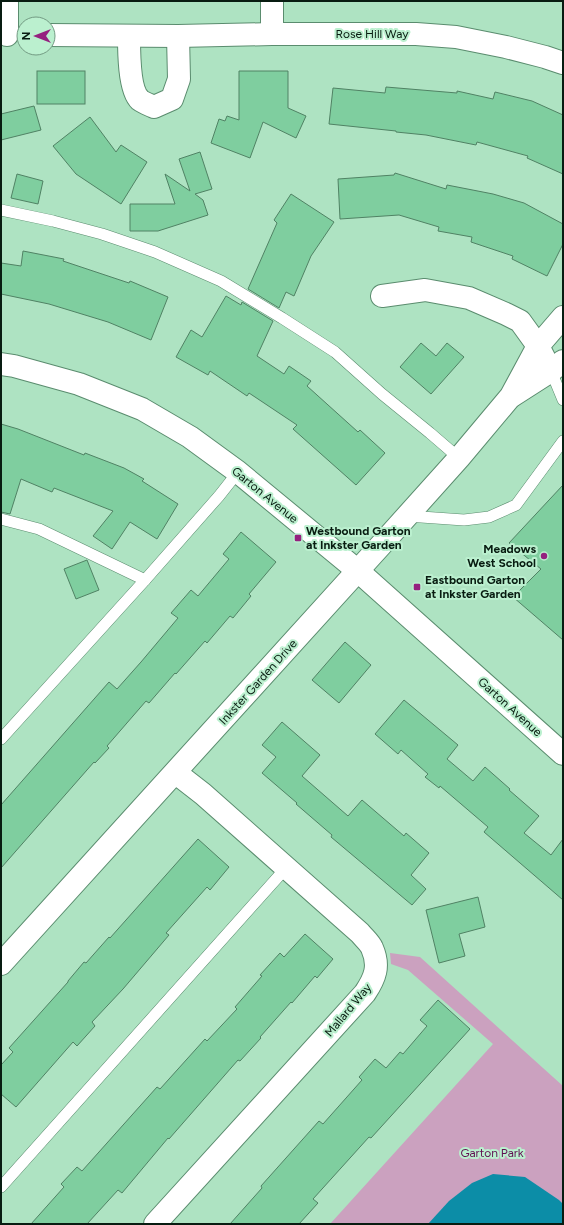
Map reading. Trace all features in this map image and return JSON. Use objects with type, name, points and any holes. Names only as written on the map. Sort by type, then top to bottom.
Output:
[{"type":"street","points":[[7,1],[11,35]]},
{"type":"street","points":[[272,1],[272,34]]},
{"type":"street","name":"Rose Hill Way","points":[[56,35],[178,36],[272,34],[416,34],[456,37],[506,47],[563,63]]},
{"type":"street","points":[[129,36],[129,60],[132,84],[139,99],[154,107],[172,99],[179,78],[178,36]]},
{"type":"street","points":[[382,296],[425,290],[469,298],[520,321],[538,346],[557,366]]},
{"type":"street","name":"Inkster Garden Drive","points":[[1,964],[176,773],[459,458],[511,396],[538,346],[563,317]]},
{"type":"street","name":"Garton Avenue","points":[[1,364],[14,366],[79,384],[142,409],[190,437],[238,472],[358,571],[563,754]]},
{"type":"street","name":"Inkster Garden Drive","points":[[511,396],[557,366]]},
{"type":"street","name":"Mallard Way","points":[[155,1224],[365,993],[372,982],[377,969],[372,948],[360,933],[203,794],[176,773]]},
{"type":"lane","points":[[1,210],[53,221],[102,234],[155,252],[221,281],[335,352],[382,394],[459,458]]},
{"type":"lane","points":[[557,366],[563,400]]},
{"type":"lane","points":[[407,516],[464,520],[489,517],[516,505],[563,441]]},
{"type":"lane","points":[[1,739],[145,580],[219,496],[238,472]]},
{"type":"lane","points":[[1,519],[39,529],[145,580]]},
{"type":"lane","points":[[1,1187],[286,868]]},
{"type":"green space","name":"Garton Park","points":[[390,953],[420,957],[563,1086],[563,1224],[330,1224],[493,1044],[408,970],[391,964]]},
{"type":"water","points":[[493,1174],[525,1177],[559,1200],[563,1204],[563,1224],[428,1224],[449,1201],[472,1183]]},
{"type":"building","points":[[37,71],[85,71],[85,104],[37,104]]},
{"type":"building","points":[[239,71],[288,71],[288,108],[306,116],[296,138],[263,122],[250,158],[211,143],[219,119],[225,121],[227,116],[239,120]]},
{"type":"building","points":[[386,87],[457,93],[457,91],[493,99],[495,92],[532,101],[563,115],[563,174],[527,158],[528,156],[477,142],[476,145],[426,135],[329,124],[333,88],[385,93]]},
{"type":"building","points":[[34,106],[41,130],[1,140],[1,114]]},
{"type":"building","points":[[90,117],[116,152],[121,145],[147,162],[121,204],[76,174],[53,146]]},
{"type":"building","points":[[200,152],[212,189],[195,194],[203,200],[208,215],[158,231],[130,231],[130,204],[175,204],[165,174],[190,191],[179,159]]},
{"type":"building","points":[[395,173],[446,189],[447,185],[493,194],[524,203],[563,224],[563,244],[547,276],[512,259],[513,256],[471,242],[472,237],[438,231],[439,227],[399,215],[340,219],[338,179],[394,175]]},
{"type":"building","points":[[17,174],[43,181],[38,204],[11,198]]},
{"type":"building","points":[[291,194],[334,222],[311,256],[294,296],[286,292],[279,308],[248,289],[277,223],[274,220]]},
{"type":"building","points":[[23,251],[64,259],[63,261],[129,283],[130,281],[168,297],[151,340],[108,322],[49,304],[1,294],[1,263],[21,266]]},
{"type":"building","points":[[226,296],[241,305],[242,302],[273,321],[257,356],[284,374],[289,366],[311,381],[307,386],[358,432],[360,430],[385,453],[356,485],[293,429],[297,425],[249,393],[247,396],[210,371],[208,375],[176,357],[191,330],[202,337]]},
{"type":"building","points":[[421,343],[436,356],[447,343],[464,357],[431,394],[400,367]]},
{"type":"building","points":[[1,424],[18,429],[84,455],[85,453],[124,468],[144,479],[142,481],[178,504],[157,539],[130,522],[112,549],[93,536],[113,511],[54,488],[52,492],[21,479],[10,514],[1,512]]},
{"type":"building","name":"Meadows West School","points":[[563,485],[563,640],[513,597],[541,569],[509,543]]},
{"type":"building","points":[[241,532],[276,562],[249,594],[251,596],[233,618],[230,616],[207,643],[205,641],[149,703],[146,701],[107,746],[109,748],[95,763],[94,762],[1,868],[1,805],[109,682],[117,689],[141,662],[178,618],[171,613],[191,590],[198,596],[229,559],[223,554]]},
{"type":"building","points":[[87,560],[99,590],[76,599],[64,569]]},
{"type":"building","points":[[345,642],[371,665],[339,703],[312,680]]},
{"type":"building","points":[[404,700],[458,745],[447,759],[473,781],[485,767],[539,816],[524,833],[551,855],[563,839],[563,900],[484,832],[488,827],[440,786],[439,788],[425,777],[428,774],[401,750],[398,754],[375,734]]},
{"type":"building","points":[[282,722],[320,755],[302,776],[348,816],[362,800],[404,836],[406,833],[429,853],[411,875],[426,889],[412,905],[331,837],[332,835],[262,773],[276,757],[262,745]]},
{"type":"building","points":[[198,839],[229,867],[210,890],[207,887],[166,933],[169,935],[123,989],[92,1022],[95,1026],[77,1046],[73,1042],[16,1107],[1,1094],[1,1065],[13,1052],[9,1048],[84,962],[86,963],[109,937],[110,938]]},
{"type":"building","points":[[478,897],[485,927],[459,934],[465,956],[439,963],[426,910]]},
{"type":"building","points":[[305,934],[333,959],[317,978],[315,976],[292,1003],[291,1002],[240,1061],[238,1060],[169,1139],[168,1138],[122,1193],[118,1190],[87,1224],[31,1224],[64,1187],[61,1184],[77,1167],[82,1171],[157,1087],[160,1089],[205,1039],[207,1041],[237,1009],[235,1007],[262,976],[260,975],[280,953],[284,957]]},
{"type":"building","points":[[438,1000],[470,1029],[371,1138],[369,1137],[313,1199],[318,1203],[299,1224],[230,1224],[262,1188],[261,1186],[319,1121],[323,1124],[362,1080],[359,1077],[375,1059],[386,1068],[400,1052],[403,1054],[427,1026],[420,1020]]},
{"type":"place","name":"Westbound Garton at Inkster Garden","points":[[298,538]]},
{"type":"place","name":"Meadows West School","points":[[544,556]]},
{"type":"place","name":"Eastbound Garton at Inkster Garden","points":[[417,587]]}]
